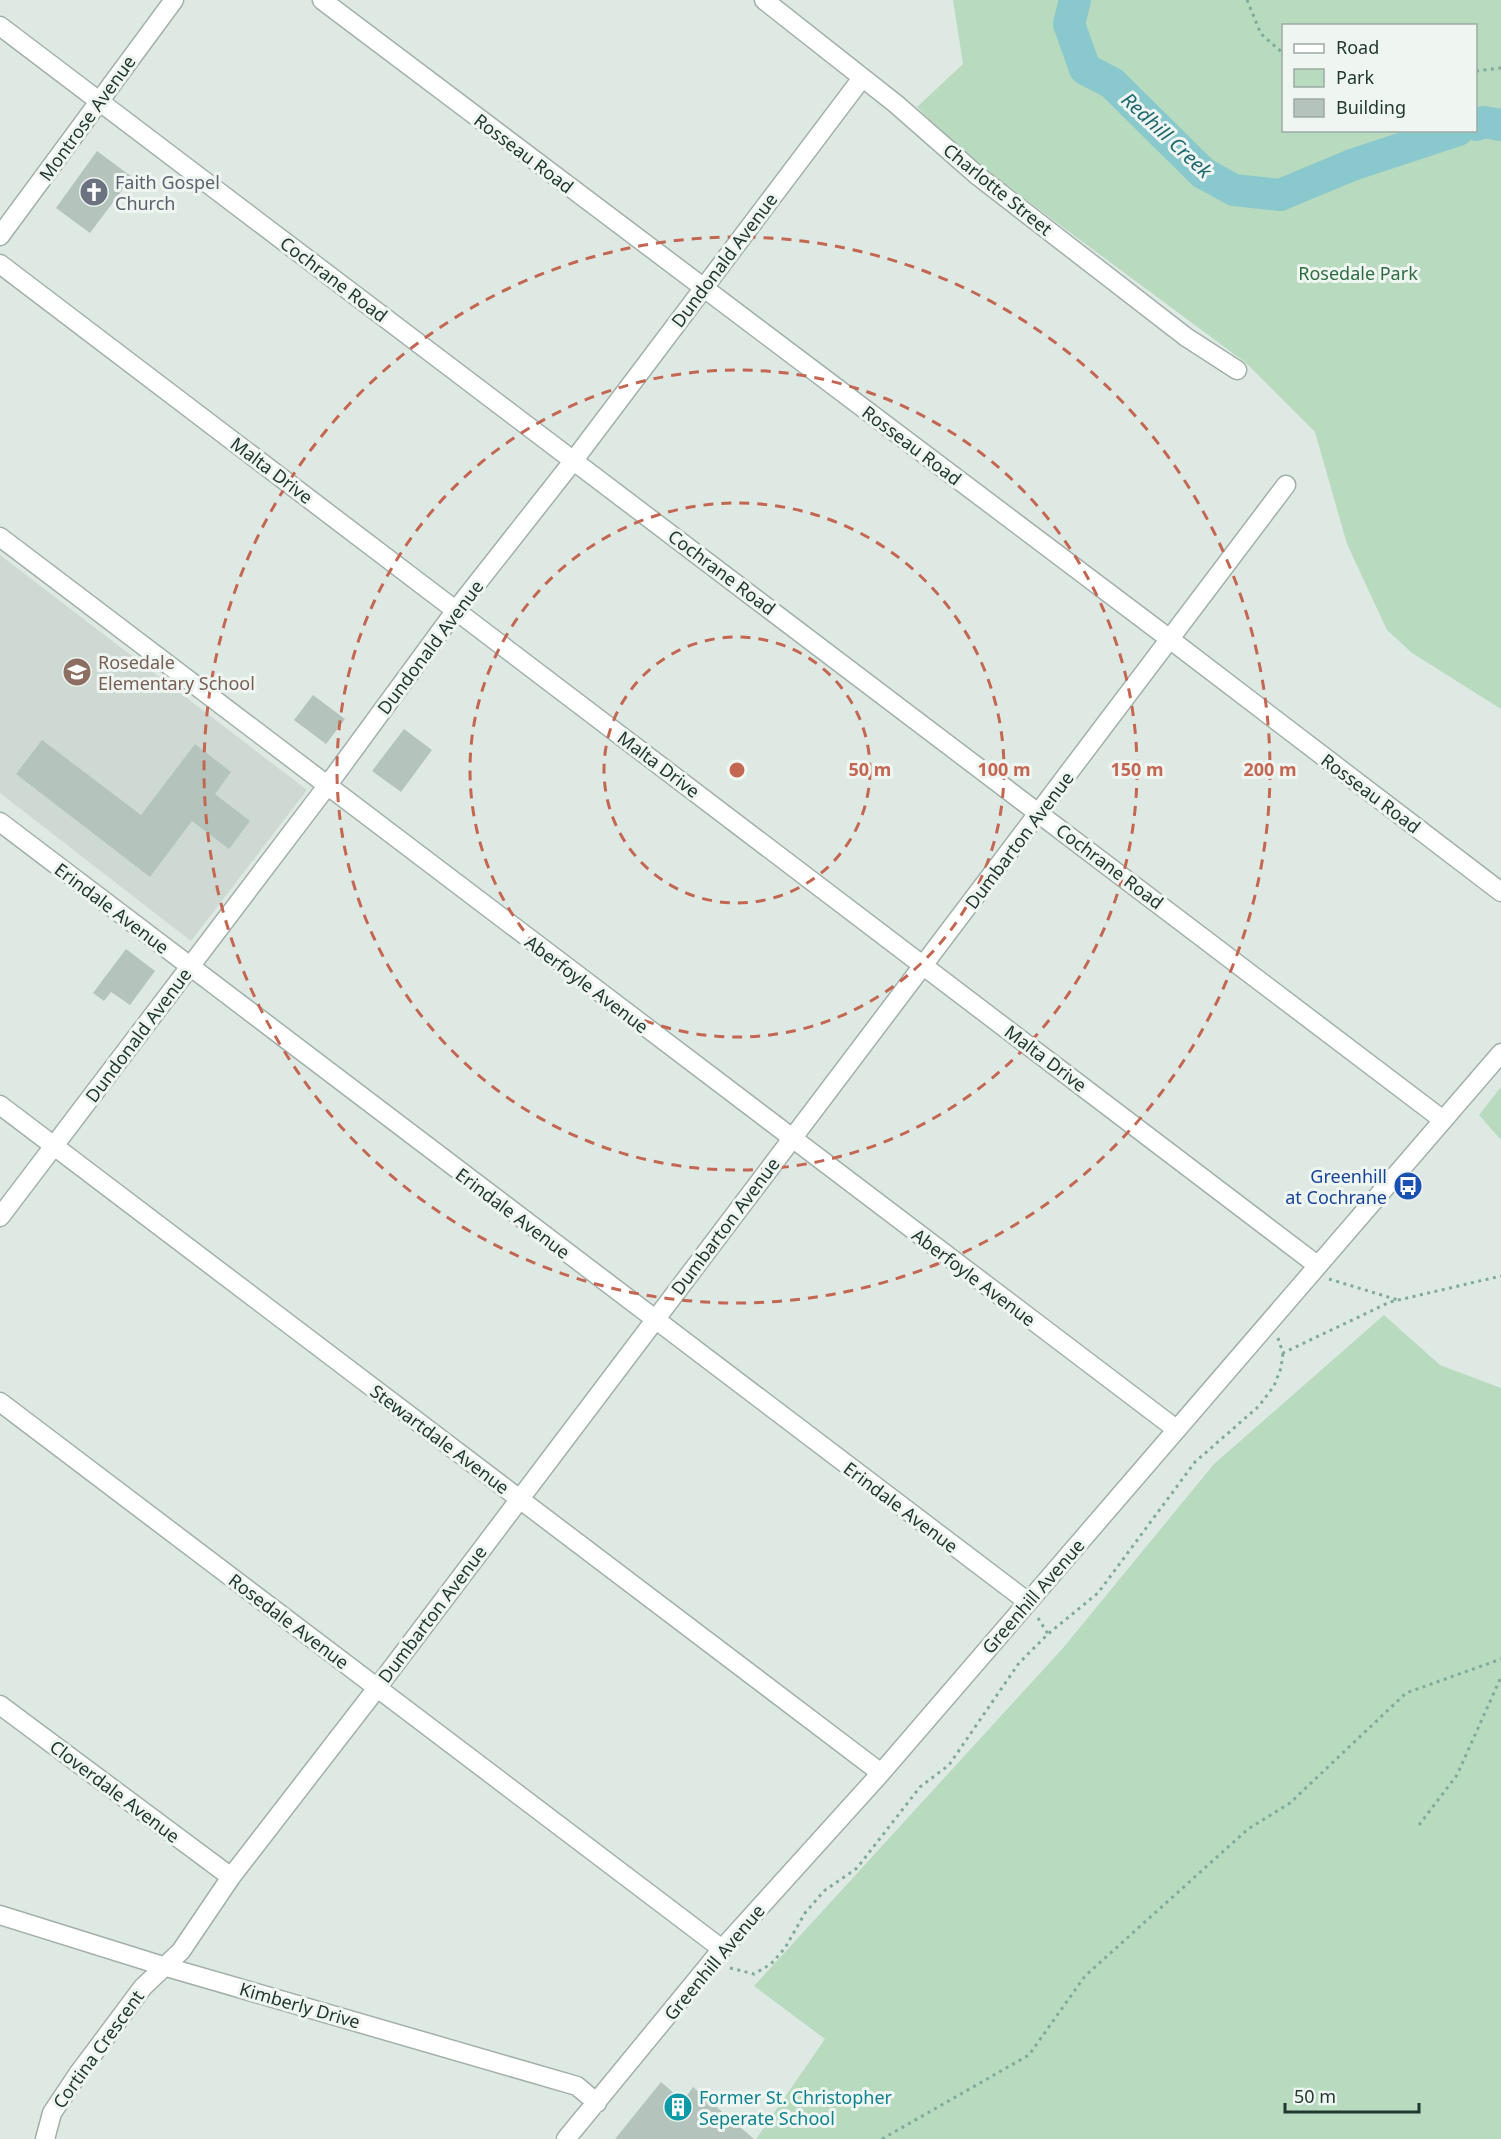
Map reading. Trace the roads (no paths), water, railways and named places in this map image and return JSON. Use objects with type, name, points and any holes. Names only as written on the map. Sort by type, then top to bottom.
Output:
[{"type":"street","name":"Montrose Avenue","points":[[0,236],[174,0]]},
{"type":"street","name":"Rosseau Road","points":[[322,0],[1171,640],[1501,892]]},
{"type":"street","name":"Charlotte Street","points":[[764,0],[862,78],[978,176],[1186,337],[1237,370]]},
{"type":"street","name":"Cochrane Road","points":[[0,26],[1040,812],[1443,1120]]},
{"type":"street","name":"Dundonald Avenue","points":[[0,1217],[327,786],[456,610],[574,460],[862,78]]},
{"type":"street","name":"Malta Drive","points":[[0,264],[924,965],[1322,1272]]},
{"type":"street","name":"Dumbarton Avenue","points":[[163,1966],[180,1951],[231,1877],[377,1688],[518,1498],[1171,640],[1286,484]]},
{"type":"street","name":"Aberfoyle Avenue","points":[[0,537],[1176,1429]]},
{"type":"street","name":"Erindale Avenue","points":[[0,822],[654,1321],[1028,1602]]},
{"type":"street","name":"Greenhill Avenue","points":[[566,2139],[722,1949],[881,1773],[1176,1429],[1322,1272],[1443,1120],[1501,1053]]},
{"type":"street","name":"Stewartdale Avenue","points":[[0,1105],[881,1773]]},
{"type":"street","name":"Rosedale Avenue","points":[[0,1402],[722,1949]]},
{"type":"street","name":"Cloverdale Avenue","points":[[0,1705],[231,1877]]},
{"type":"street","name":"Kimberly Drive","points":[[0,1915],[163,1966],[577,2086],[597,2103]]},
{"type":"street","name":"Cortina Crescent","points":[[45,2139],[52,2113],[78,2074],[143,1987],[163,1966]]},
{"type":"waterway","name":"Redhill Creek","points":[[1075,0],[1069,24],[1085,69],[1112,83],[1203,173],[1234,190],[1280,195],[1352,165],[1452,132]]},
{"type":"waterway","name":"Redhill Creek","points":[[1477,125],[1484,122],[1501,125]]},
{"type":"place","name":"Faith Gospel Church","points":[[94,192]]},
{"type":"place","name":"Rosedale Elementary School","points":[[77,672]]},
{"type":"place","name":"Greenhill at Cochrane","points":[[1408,1186]]},
{"type":"place","name":"Former St. Christopher Seperate School","points":[[678,2107]]},
{"type":"park label","name":"Rosedale Park","points":[[1358,273]]}]
